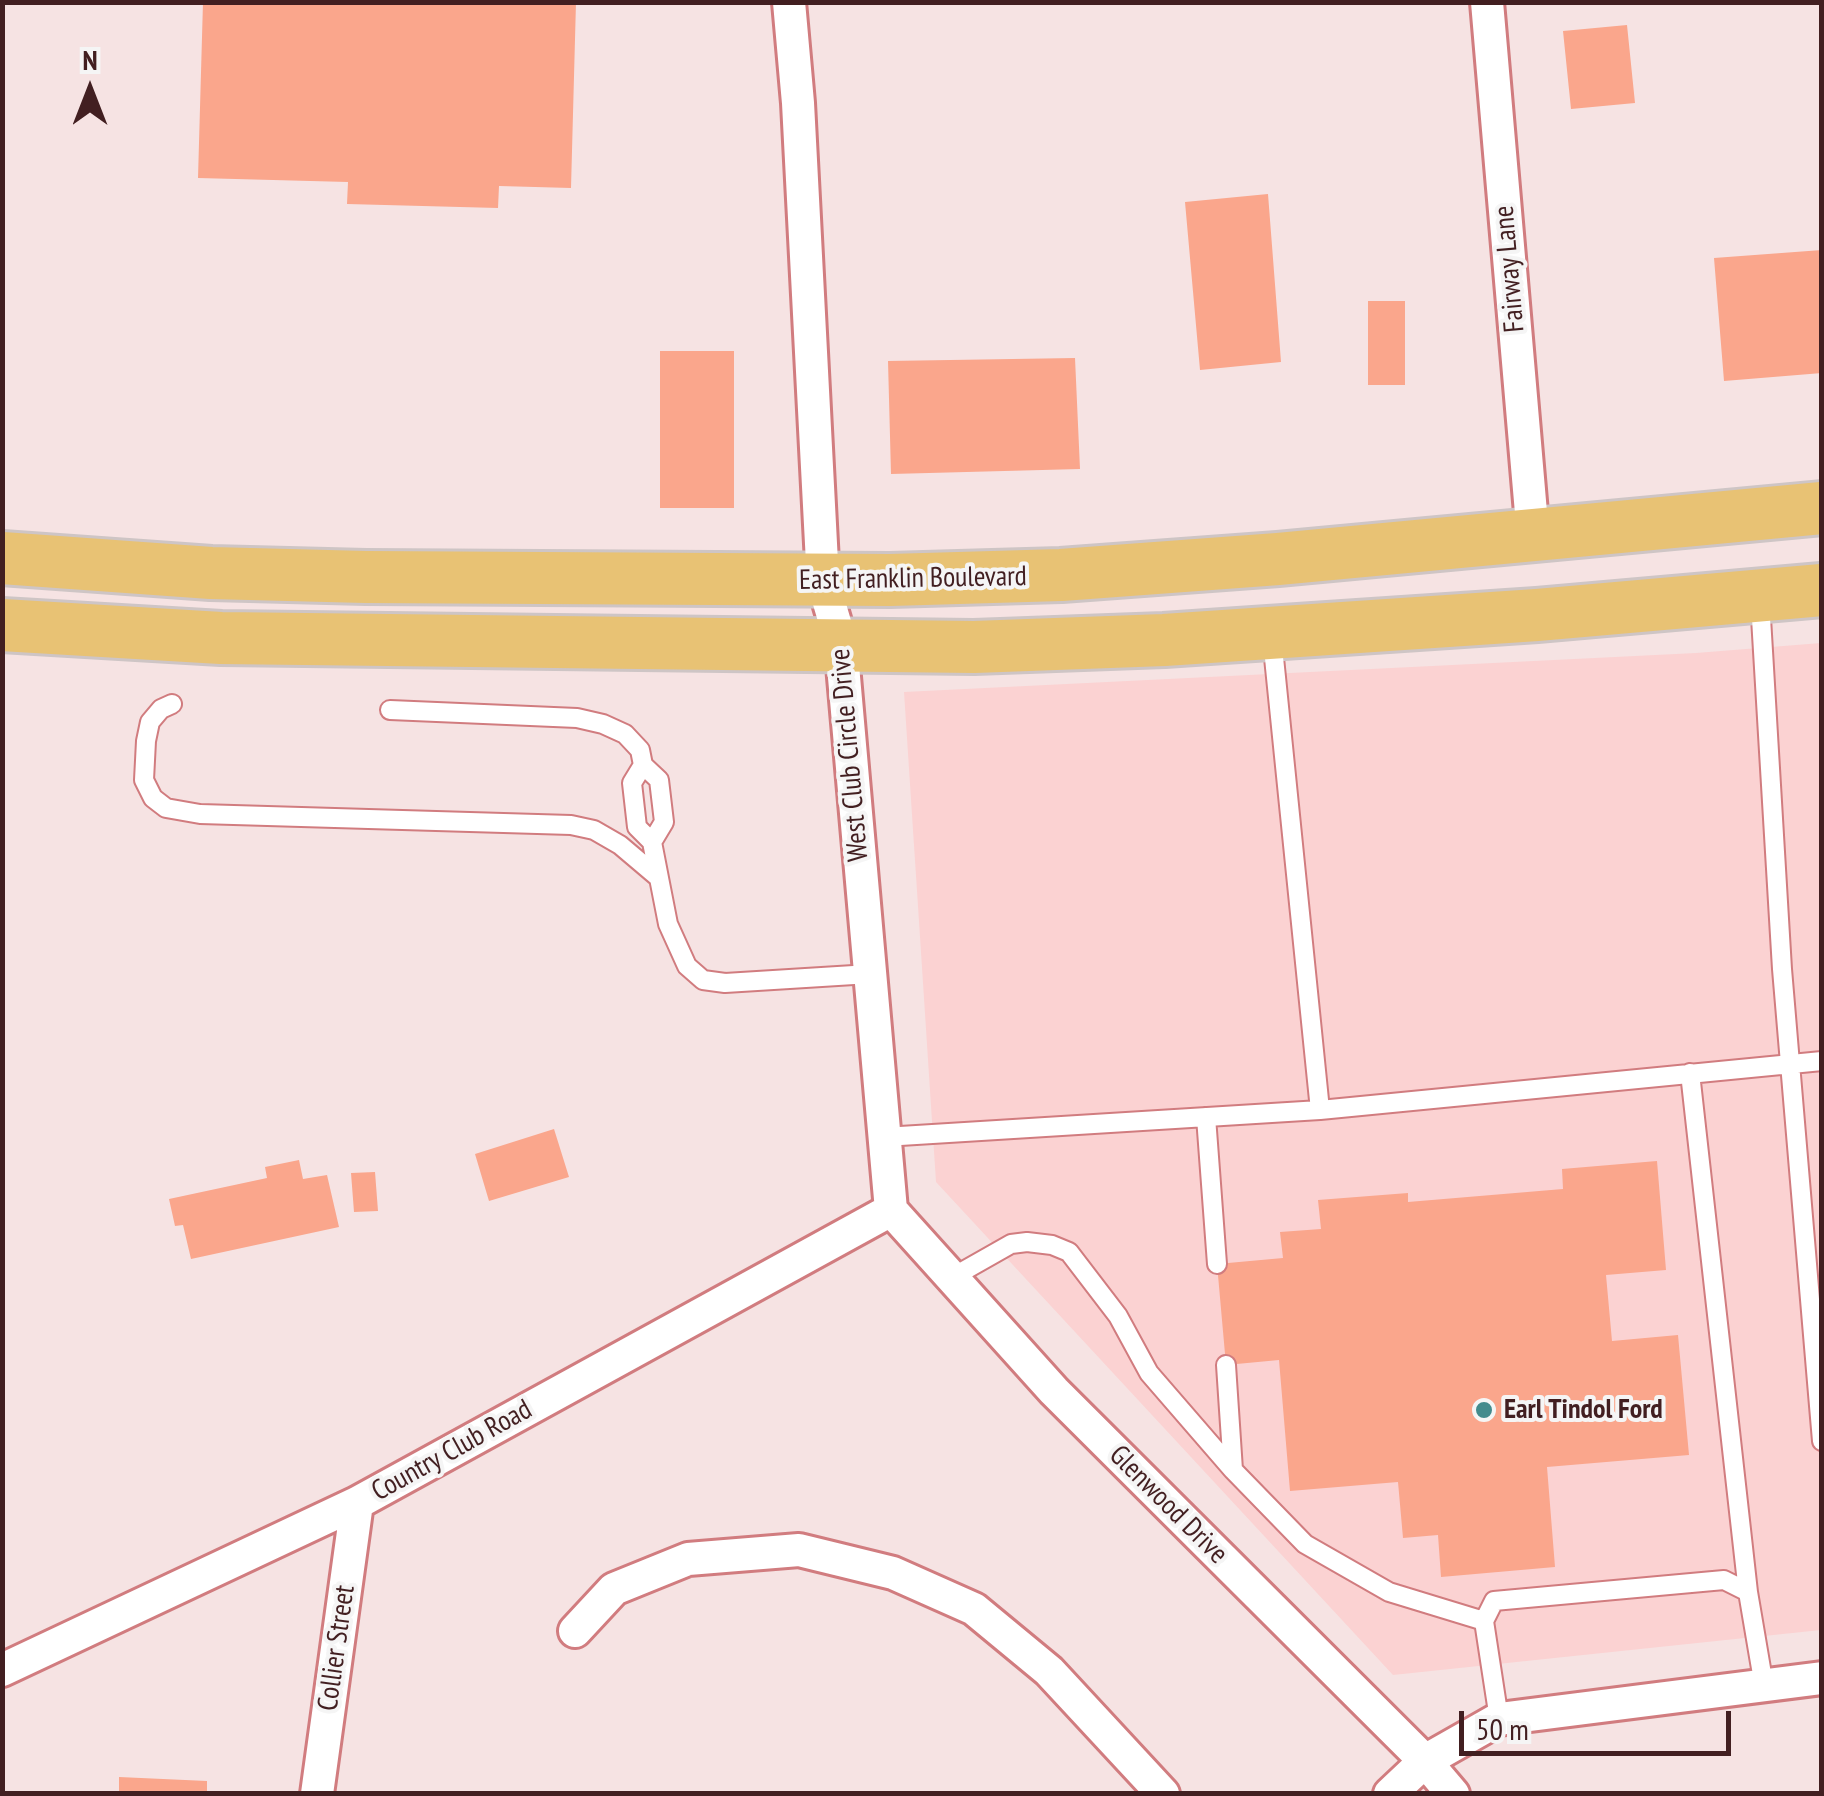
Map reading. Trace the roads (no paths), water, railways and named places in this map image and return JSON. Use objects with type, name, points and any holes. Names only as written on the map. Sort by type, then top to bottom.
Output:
[{"type":"main road","name":"East Franklin Boulevard","points":[[2,558],[155,570],[328,576],[823,582],[1061,575],[1822,508]]},
{"type":"main road","points":[[2,625],[221,638],[974,646],[1272,633],[1822,590]]},
{"type":"street","name":"West Club Circle Drive","points":[[789,2],[798,103],[823,582],[841,643],[891,1210]]},
{"type":"street","name":"Fairway Lane","points":[[1487,2],[1533,536]]},
{"type":"street","name":"Glenwood Drive","points":[[891,1210],[1054,1391],[1426,1761],[1453,1794]]},
{"type":"street","name":"Country Club Road","points":[[2,1670],[357,1503],[891,1210]]},
{"type":"street","name":"Collier Street","points":[[317,1794],[357,1503]]},
{"type":"street","points":[[575,1631],[614,1589],[688,1559],[799,1550],[893,1572],[974,1609],[1049,1671],[1164,1794]]},
{"type":"street","points":[[1390,1794],[1426,1761],[1499,1719],[1822,1678]]},
{"type":"lane","points":[[1760,596],[1790,1064],[1822,1441]]},
{"type":"lane","points":[[1272,633],[1320,1110]]},
{"type":"lane","points":[[172,704],[161,709],[150,722],[146,741],[144,780],[152,798],[166,808],[200,814],[571,825],[594,830],[620,845],[659,878]]},
{"type":"lane","points":[[390,710],[577,718],[624,734],[640,750],[643,765],[659,780],[664,822],[652,842]]},
{"type":"lane","points":[[643,765],[632,783],[638,827],[652,842],[668,924],[687,966],[702,980],[725,983],[870,974]]},
{"type":"lane","points":[[884,1137],[1320,1110],[1822,1060]]},
{"type":"lane","points":[[1690,1074],[1748,1592],[1764,1686]]},
{"type":"lane","points":[[1206,1117],[1217,1264]]},
{"type":"lane","points":[[952,1278],[1011,1244],[1052,1245],[1070,1252],[1118,1316],[1149,1373],[1233,1470],[1305,1544],[1389,1592],[1484,1621]]},
{"type":"lane","points":[[1226,1365],[1233,1470]]},
{"type":"lane","points":[[1499,1719],[1484,1621],[1494,1602],[1724,1580],[1748,1592]]},
{"type":"place","name":"Earl Tindol Ford","points":[[1484,1410]]}]
